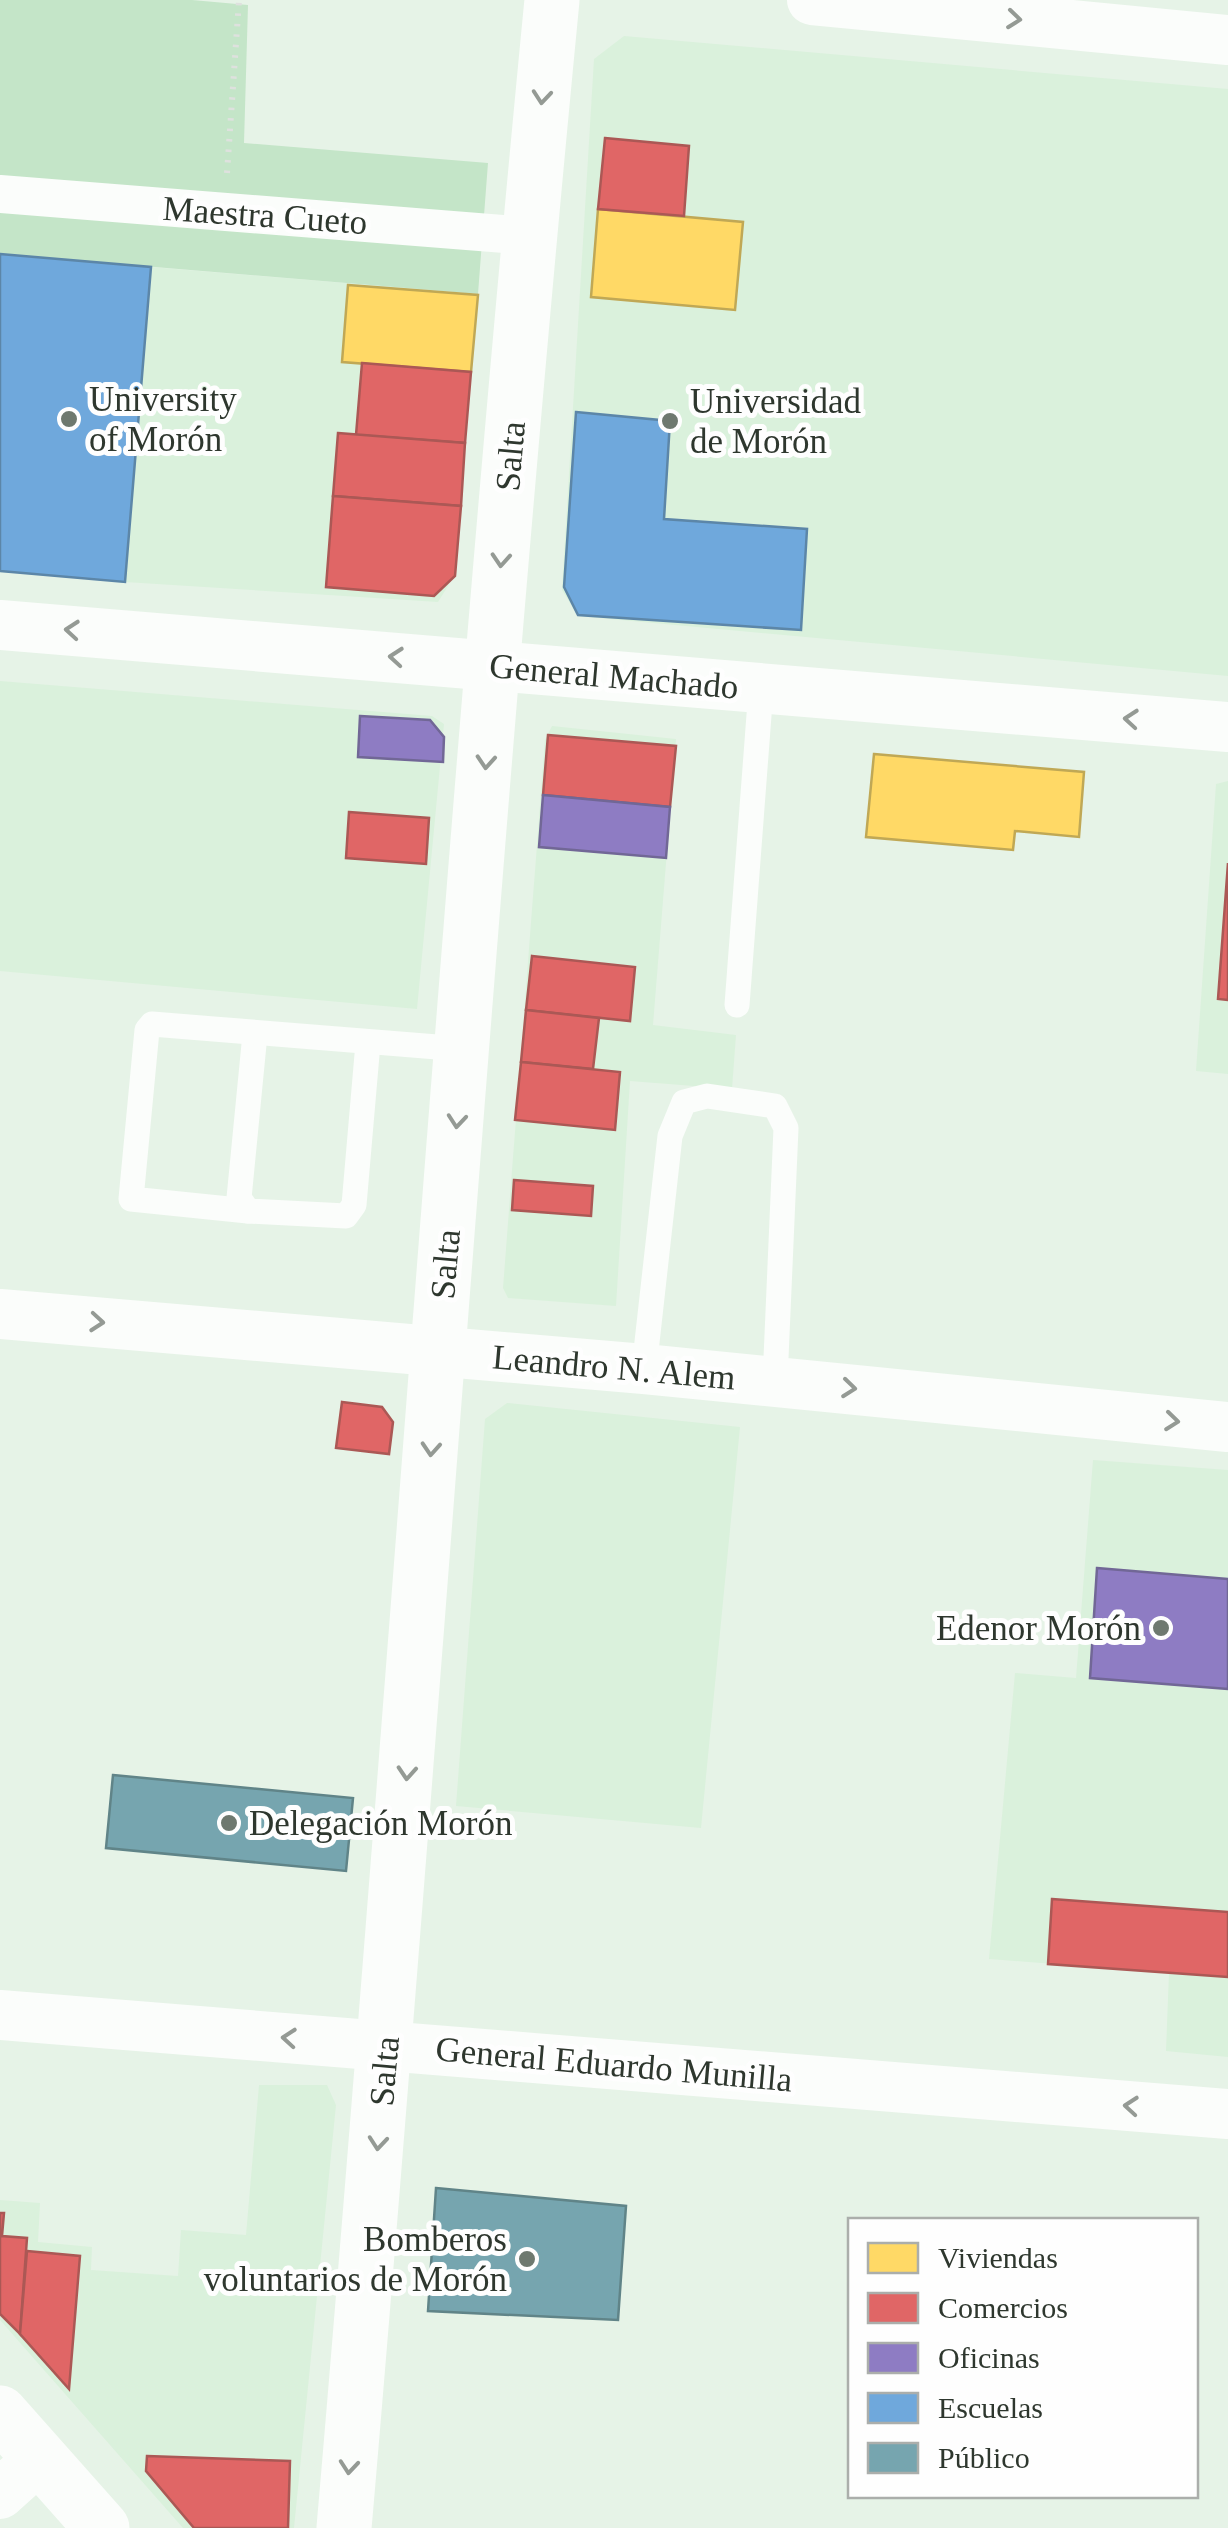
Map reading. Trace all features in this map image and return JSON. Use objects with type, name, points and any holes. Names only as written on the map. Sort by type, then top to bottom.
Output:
[{"type":"street","name":"Salta","points":[[344,2528],[386,2046],[462,1049],[552,0]]},
{"type":"street","points":[[812,0],[1228,40]]},
{"type":"street","name":"Maestra Cueto","points":[[0,194],[529,236]]},
{"type":"street","name":"General Machado","points":[[0,624],[1228,727]]},
{"type":"street","name":"Leandro N. Alem","points":[[0,1314],[644,1368],[1228,1427]]},
{"type":"street","name":"General Eduardo Munilla","points":[[0,2015],[1228,2114]]},
{"type":"street","points":[[0,2412],[102,2528]]},
{"type":"street","points":[[0,2494],[40,2458]]},
{"type":"lane","points":[[737,1004],[761,689]]},
{"type":"lane","points":[[368,1043],[350,1211],[332,1219],[136,1203],[130,1192],[147,1030],[152,1024],[462,1049]]},
{"type":"lane","points":[[248,1212],[240,1198],[254,1034]]},
{"type":"lane","points":[[644,1368],[670,1136],[684,1102],[707,1096],[775,1106],[786,1128],[775,1381]]},
{"type":"path","points":[[226,189],[239,0]]},
{"type":"shaded area","points":[[0,0],[192,0],[248,5],[244,143],[488,163],[478,294],[0,254]]},
{"type":"shaded area","points":[[624,36],[1228,89],[1228,676],[578,616],[562,590],[594,59]]},
{"type":"shaded area","points":[[151,267],[478,294],[453,578],[438,602],[125,582]]},
{"type":"shaded area","points":[[0,681],[432,716],[444,724],[417,1009],[0,971]]},
{"type":"shaded area","points":[[552,726],[676,739],[653,1025],[736,1035],[732,1089],[630,1081],[616,1306],[508,1298],[503,1288],[545,740]]},
{"type":"shaded area","points":[[1228,781],[1228,1074],[1196,1071],[1216,784]]},
{"type":"shaded area","points":[[507,1403],[740,1427],[701,1828],[456,1806],[485,1419]]},
{"type":"shaded area","points":[[1093,1460],[1228,1470],[1228,2057],[1166,2051],[1169,1973],[989,1959],[1015,1673],[1076,1678]]},
{"type":"shaded area","points":[[259,2085],[327,2085],[336,2105],[294,2528],[183,2528],[0,2320],[0,2200],[40,2203],[38,2242],[92,2247],[91,2270],[178,2276],[181,2230],[246,2235]]},
{"type":"building: Viviendas","points":[[598,209],[743,222],[735,310],[591,297]]},
{"type":"building: Viviendas","points":[[348,285],[478,295],[471,372],[342,362]]},
{"type":"building: Viviendas","points":[[874,754],[1084,772],[1079,837],[1015,831],[1013,850],[866,837]]},
{"type":"building: Comercios","points":[[605,138],[689,146],[684,216],[598,209]]},
{"type":"building: Comercios","points":[[362,363],[471,372],[465,443],[356,435]]},
{"type":"building: Comercios","points":[[338,433],[465,443],[461,506],[333,496]]},
{"type":"building: Comercios","points":[[333,496],[461,506],[455,576],[434,596],[326,587]]},
{"type":"building: Comercios","points":[[548,735],[676,746],[670,807],[543,795]]},
{"type":"building: Comercios","points":[[349,812],[429,818],[426,864],[346,858]]},
{"type":"building: Comercios","points":[[1228,863],[1228,1000],[1218,999]]},
{"type":"building: Comercios","points":[[532,956],[635,967],[630,1021],[526,1010]]},
{"type":"building: Comercios","points":[[526,1010],[599,1018],[593,1069],[521,1062]]},
{"type":"building: Comercios","points":[[521,1062],[620,1072],[615,1130],[515,1120]]},
{"type":"building: Comercios","points":[[514,1180],[593,1186],[591,1216],[512,1210]]},
{"type":"building: Comercios","points":[[342,1402],[382,1407],[393,1422],[389,1454],[336,1448]]},
{"type":"building: Comercios","points":[[1052,1899],[1228,1912],[1228,1977],[1048,1964]]},
{"type":"building: Comercios","points":[[0,2213],[4,2213],[2,2236],[27,2238],[20,2334],[0,2314]]},
{"type":"building: Comercios","points":[[27,2251],[80,2256],[69,2389],[20,2334]]},
{"type":"building: Comercios","points":[[147,2456],[290,2461],[288,2528],[194,2528],[146,2471]]},
{"type":"building: Oficinas","points":[[360,716],[430,720],[444,737],[443,762],[358,757]]},
{"type":"building: Oficinas","points":[[543,795],[670,807],[666,858],[539,847]]},
{"type":"building: Oficinas","name":"Edenor Morón","points":[[1097,1568],[1228,1579],[1228,1689],[1090,1678]]},
{"type":"building: Escuelas","name":"University of Morón","points":[[0,254],[151,267],[125,582],[0,571]]},
{"type":"building: Escuelas","points":[[576,412],[670,421],[664,519],[807,529],[801,630],[578,615],[564,587]]},
{"type":"building: Público","name":"Delegación Morón","points":[[113,1775],[353,1798],[346,1871],[106,1848]]},
{"type":"building: Público","name":"Bomberos voluntarios de Morón","points":[[436,2188],[626,2206],[618,2320],[428,2311]]},
{"type":"place","name":"University of Morón","points":[[69,419]]},
{"type":"place","name":"Universidad de Morón","points":[[670,421]]},
{"type":"place","name":"Edenor Morón","points":[[1161,1628]]},
{"type":"place","name":"Delegación Morón","points":[[229,1823]]},
{"type":"place","name":"Bomberos voluntarios de Morón","points":[[527,2259]]}]
